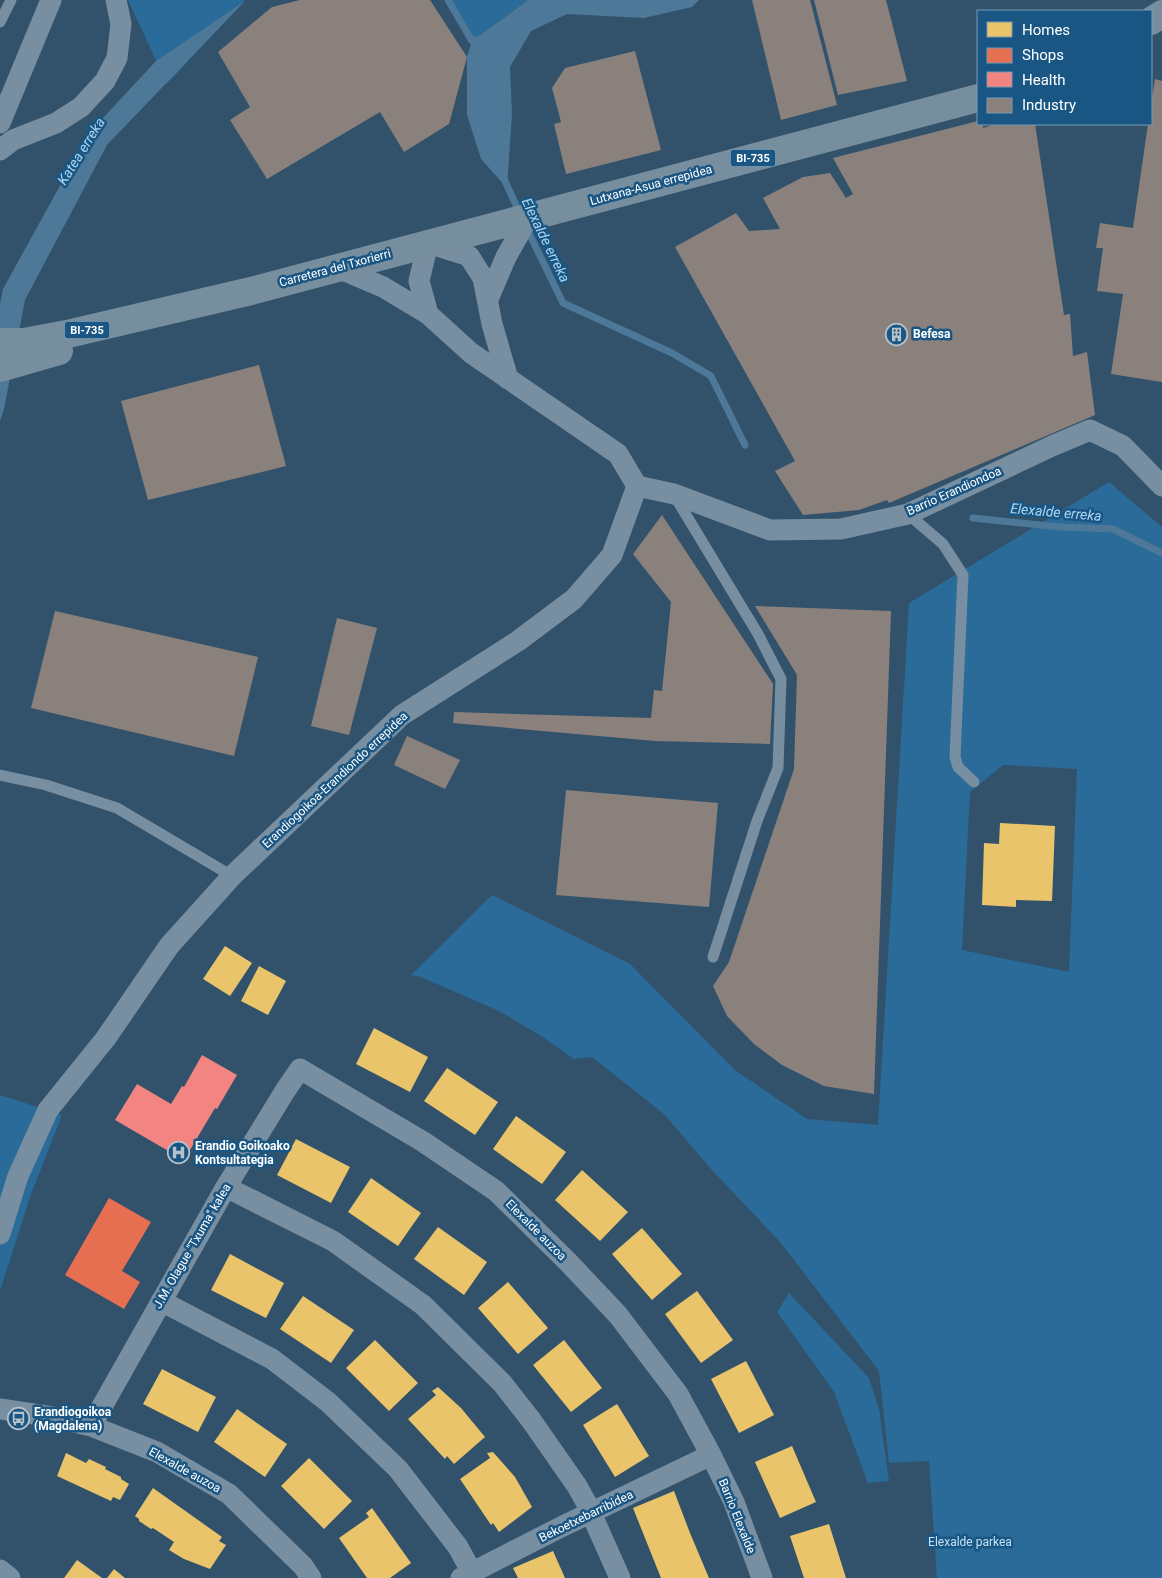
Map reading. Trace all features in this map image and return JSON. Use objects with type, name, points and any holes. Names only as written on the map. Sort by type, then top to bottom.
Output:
[{"type":"main road","name":"Lutxana-Asua errepidea","points":[[528,218],[977,98]]},
{"type":"main road","name":"Carretera del Txorierri","points":[[0,342],[24,342],[142,317],[528,218]]},
{"type":"main road","name":"Carretera del Txorierri","points":[[0,368],[66,348],[142,317]]},
{"type":"street","points":[[0,123],[51,0]]},
{"type":"street","points":[[0,150],[13,140],[56,123],[81,107],[105,81],[117,58],[121,24],[116,0]]},
{"type":"street","points":[[488,299],[506,257],[528,218]]},
{"type":"street","points":[[428,314],[419,281],[428,243],[469,256],[483,278],[492,324],[508,379]]},
{"type":"street","points":[[336,268],[383,287],[428,314],[471,353],[618,454],[637,486]]},
{"type":"street","name":"Barrio Erandiondoa","points":[[637,486],[674,494],[770,530],[841,529],[908,514],[1090,430],[1123,446],[1162,486]]},
{"type":"street","name":"Erandiogoikoa-Erandiondo errepidea","points":[[0,1234],[18,1176],[48,1110],[106,1038],[169,946],[232,876],[402,715],[518,641],[574,600],[612,555],[637,486]]},
{"type":"street","name":"J.M. Olague \"Txuma\" kalea","points":[[90,1426],[226,1186],[300,1070]]},
{"type":"street","name":"Elexalde auzoa","points":[[300,1070],[422,1141],[496,1191],[569,1263],[618,1315],[678,1394],[711,1455]]},
{"type":"street","points":[[226,1186],[333,1242],[423,1305],[508,1390],[531,1420],[577,1486],[620,1578]]},
{"type":"street","points":[[161,1301],[272,1359],[328,1402],[398,1469],[458,1547],[469,1576]]},
{"type":"street","name":"Elexalde auzoa","points":[[0,1408],[53,1417],[90,1426],[157,1452],[229,1494],[303,1566],[311,1578]]},
{"type":"street","name":"Bekoetxebarribidea","points":[[469,1576],[711,1455]]},
{"type":"street","name":"Barrio Elexalde","points":[[711,1455],[734,1502],[762,1578]]},
{"type":"street","points":[[0,1570],[10,1578]]},
{"type":"lane","points":[[0,22],[11,0]]},
{"type":"lane","points":[[674,494],[758,634],[781,679],[778,768],[757,821],[713,957]]},
{"type":"lane","points":[[908,514],[943,544],[962,575],[955,756],[958,767],[974,782]]},
{"type":"lane","points":[[0,775],[46,785],[116,808],[232,876]]},
{"type":"green space","points":[[128,0],[245,0],[167,84]]},
{"type":"green space","points":[[448,0],[528,0],[472,41]]},
{"type":"green space","name":"Elexalde parkea","points":[[1109,482],[1162,527],[1162,1578],[937,1578],[929,1461],[889,1463],[879,1371],[781,1243],[711,1169],[664,1114],[592,1057],[574,1059],[541,1036],[499,1011],[421,977],[411,975],[492,895],[630,964],[735,1070],[807,1119],[878,1125],[909,603]],"holes":[[[1003,765],[1077,769],[1069,972],[962,950],[970,792]]]},
{"type":"green space","points":[[0,1095],[62,1115],[30,1197],[0,1291]]},
{"type":"green space","points":[[789,1293],[869,1378],[879,1409],[889,1481],[868,1483],[834,1392],[777,1312]]},
{"type":"water","points":[[528,0],[699,0],[692,7],[644,18],[567,14],[531,31],[510,67],[512,114],[507,188],[481,159],[467,115],[467,57],[472,41]]},
{"type":"water","points":[[245,1],[107,145],[25,300],[0,421],[0,304],[3,289],[89,133],[156,61]]},
{"type":"building: Homes","points":[[1000,823],[1055,826],[1052,901],[1016,900],[1016,907],[982,905],[984,843],[999,844]]},
{"type":"building: Homes","points":[[225,946],[252,963],[230,996],[203,979]]},
{"type":"building: Homes","points":[[259,966],[286,981],[268,1015],[241,1001]]},
{"type":"building: Homes","points":[[374,1028],[428,1057],[410,1092],[356,1064]]},
{"type":"building: Homes","points":[[447,1068],[498,1102],[475,1135],[424,1101]]},
{"type":"building: Homes","points":[[516,1116],[566,1152],[542,1184],[493,1149]]},
{"type":"building: Homes","points":[[296,1139],[350,1167],[331,1203],[277,1175]]},
{"type":"building: Homes","points":[[582,1170],[628,1212],[600,1241],[555,1200]]},
{"type":"building: Homes","points":[[371,1178],[421,1213],[398,1246],[348,1212]]},
{"type":"building: Homes","points":[[438,1227],[487,1262],[464,1295],[414,1259]]},
{"type":"building: Homes","points":[[642,1228],[682,1274],[652,1300],[612,1254]]},
{"type":"building: Homes","points":[[230,1254],[284,1283],[266,1318],[211,1290]]},
{"type":"building: Homes","points":[[508,1282],[548,1328],[518,1354],[478,1308]]},
{"type":"building: Homes","points":[[697,1291],[733,1340],[701,1363],[665,1314]]},
{"type":"building: Homes","points":[[303,1296],[354,1330],[331,1363],[280,1329]]},
{"type":"building: Homes","points":[[375,1340],[418,1383],[389,1411],[346,1368]]},
{"type":"building: Homes","points":[[564,1340],[602,1388],[571,1412],[533,1365]]},
{"type":"building: Homes","points":[[746,1361],[774,1415],[739,1433],[711,1379]]},
{"type":"building: Homes","points":[[162,1369],[216,1397],[198,1432],[143,1404]]},
{"type":"building: Homes","points":[[438,1387],[461,1408],[485,1437],[454,1464],[447,1456],[445,1459],[408,1419],[436,1395],[432,1391]]},
{"type":"building: Homes","points":[[617,1404],[649,1456],[615,1477],[583,1425]]},
{"type":"building: Homes","points":[[237,1409],[287,1444],[265,1477],[214,1442]]},
{"type":"building: Homes","points":[[792,1446],[816,1502],[780,1518],[755,1462]]},
{"type":"building: Homes","points":[[493,1452],[515,1477],[532,1507],[499,1532],[493,1523],[491,1525],[460,1479],[490,1458],[487,1453]]},
{"type":"building: Homes","points":[[66,1453],[86,1463],[89,1459],[121,1477],[121,1479],[129,1484],[120,1500],[113,1497],[111,1501],[57,1476]]},
{"type":"building: Homes","points":[[309,1458],[352,1501],[324,1529],[281,1486]]},
{"type":"building: Homes","points":[[153,1488],[222,1537],[219,1541],[226,1545],[210,1569],[184,1559],[169,1550],[174,1542],[139,1521],[135,1516]]},
{"type":"building: Homes","points":[[674,1491],[709,1578],[661,1578],[633,1508]]},
{"type":"building: Homes","points":[[372,1508],[411,1563],[390,1578],[367,1578],[339,1538],[369,1517],[366,1513]]},
{"type":"building: Homes","points":[[829,1524],[846,1578],[804,1578],[790,1536]]},
{"type":"building: Homes","points":[[553,1551],[565,1578],[518,1578],[513,1568]]},
{"type":"building: Homes","points":[[77,1560],[102,1578],[64,1578]]},
{"type":"building: Homes","points":[[114,1569],[125,1578],[107,1578]]},
{"type":"building: Shops","points":[[109,1198],[151,1222],[122,1271],[140,1282],[124,1309],[65,1275]]},
{"type":"building: Health","points":[[202,1055],[237,1075],[184,1160],[115,1120],[137,1084],[171,1104],[182,1086],[184,1087]]},
{"type":"building: Industry","points":[[300,0],[430,0],[467,57],[449,124],[404,152],[380,112],[267,179],[230,120],[250,107],[218,52],[272,7]]},
{"type":"building: Industry","points":[[752,0],[810,0],[837,105],[781,120]]},
{"type":"building: Industry","points":[[814,0],[886,0],[907,81],[838,95]]},
{"type":"building: Industry","points":[[635,51],[661,150],[566,174],[554,124],[561,122],[552,88],[565,68]]},
{"type":"building: Industry","points":[[1155,79],[1162,81],[1162,382],[1111,374],[1123,294],[1097,291],[1103,248],[1096,248],[1100,223],[1133,228],[1148,125],[1152,125],[1152,98]]},
{"type":"building: Industry","name":"Befesa","points":[[977,121],[977,125],[983,125],[983,128],[993,125],[1035,125],[1064,315],[1070,314],[1073,356],[1087,352],[1095,415],[889,503],[887,500],[859,510],[803,515],[775,471],[795,461],[675,247],[736,213],[749,231],[780,229],[763,198],[803,177],[830,173],[846,198],[853,194],[833,158]]},
{"type":"building: Industry","points":[[259,365],[286,466],[148,500],[121,401]]},
{"type":"building: Industry","points":[[662,515],[773,684],[770,744],[655,741],[453,723],[454,712],[651,718],[654,690],[662,691],[671,602],[633,554]]},
{"type":"building: Industry","points":[[755,606],[891,611],[874,1094],[824,1086],[782,1065],[754,1044],[727,1016],[713,986],[729,962],[794,769],[797,675]]},
{"type":"building: Industry","points":[[55,611],[258,657],[234,756],[31,708]]},
{"type":"building: Industry","points":[[337,618],[377,628],[349,735],[311,726]]},
{"type":"building: Industry","points":[[407,736],[460,760],[445,789],[394,765]]},
{"type":"building: Industry","points":[[566,790],[718,803],[709,907],[556,895]]},
{"type":"waterway","name":"Katea erreka","points":[[448,0],[472,41],[479,39]]},
{"type":"waterway","name":"Elexalde erreka","points":[[505,181],[520,214]]},
{"type":"waterway","name":"Elexalde erreka","points":[[527,229],[563,303],[672,353],[711,376],[745,445]]},
{"type":"waterway","name":"Elexalde erreka","points":[[973,518],[1060,527],[1113,529],[1162,553]]},
{"type":"place","name":"Befesa","points":[[897,334]]},
{"type":"place","name":"Erandio Goikoako Kontsultategia","points":[[179,1153]]},
{"type":"place","name":"Erandiogoikoa (Magdalena)","points":[[18,1419]]}]
